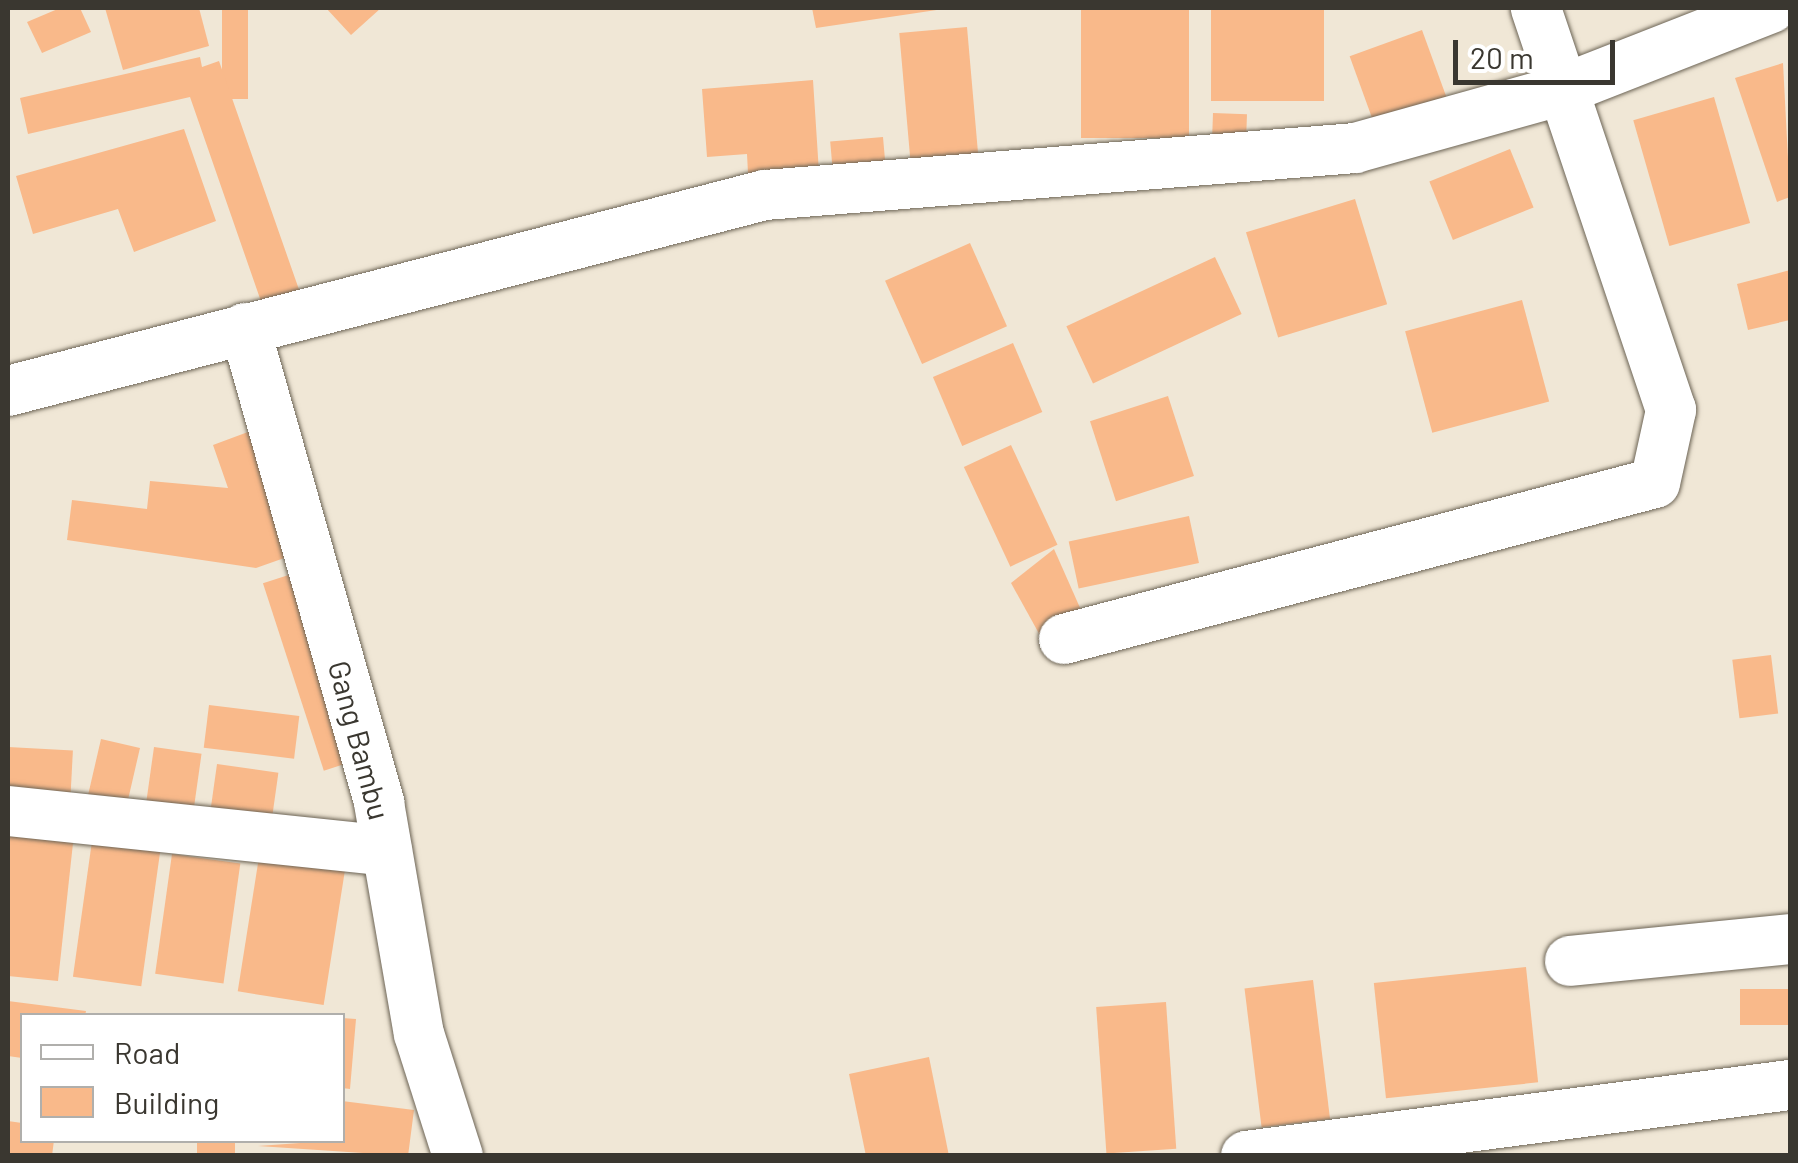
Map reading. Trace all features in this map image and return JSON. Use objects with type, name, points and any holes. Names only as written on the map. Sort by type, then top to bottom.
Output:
[{"type":"street","points":[[1064,639],[1654,483],[1670,410],[1559,91],[1536,8]]},
{"type":"street","points":[[8,391],[766,195],[1299,157],[1420,134],[1559,91],[1771,8]]},
{"type":"street","name":"Gang Bambu","points":[[245,328],[388,851],[419,1034],[458,1156]]},
{"type":"street","points":[[8,811],[388,851]]},
{"type":"street","points":[[1570,961],[1790,939]]},
{"type":"street","points":[[1246,1156],[1790,1085]]},
{"type":"building","points":[[60,8],[80,8],[91,32],[42,53],[27,22]]},
{"type":"building","points":[[105,8],[199,8],[209,46],[123,70]]},
{"type":"building","points":[[222,8],[248,8],[248,99],[222,99]]},
{"type":"building","points":[[326,8],[381,8],[351,35]]},
{"type":"building","points":[[812,8],[950,8],[816,28]]},
{"type":"building","points":[[1081,8],[1189,8],[1189,138],[1081,138]]},
{"type":"building","points":[[1211,8],[1324,8],[1324,101],[1211,101]]},
{"type":"building","points":[[967,27],[978,157],[911,162],[899,33]]},
{"type":"building","points":[[1422,30],[1449,103],[1376,130],[1350,56]]},
{"type":"building","points":[[200,57],[202,67],[219,61],[303,301],[265,313],[190,97],[28,134],[20,98]]},
{"type":"building","points":[[1783,63],[1790,197],[1777,202],[1735,78]]},
{"type":"building","points":[[813,80],[820,188],[749,192],[747,154],[707,157],[702,89]]},
{"type":"building","points":[[1714,97],[1750,223],[1669,246],[1633,120]]},
{"type":"building","points":[[1213,113],[1247,114],[1245,160],[1211,159]]},
{"type":"building","points":[[184,129],[216,221],[134,252],[118,209],[33,234],[16,176]]},
{"type":"building","points":[[883,137],[887,186],[834,190],[830,142]]},
{"type":"building","points":[[1510,149],[1534,207],[1453,240],[1429,182]]},
{"type":"building","points":[[1355,199],[1387,304],[1278,338],[1246,232]]},
{"type":"building","points":[[970,243],[1007,326],[922,364],[885,281]]},
{"type":"building","points":[[1215,257],[1242,314],[1093,383],[1066,326]]},
{"type":"building","points":[[1790,270],[1790,320],[1748,330],[1737,284]]},
{"type":"building","points":[[1522,300],[1549,401],[1432,433],[1405,331]]},
{"type":"building","points":[[1013,343],[1042,412],[962,446],[933,377]]},
{"type":"building","points":[[1168,396],[1194,476],[1116,501],[1090,421]]},
{"type":"building","points":[[264,426],[307,550],[256,568],[67,540],[72,500],[147,509],[150,481],[228,488],[213,445]]},
{"type":"building","points":[[1011,445],[1057,545],[1010,567],[964,467]]},
{"type":"building","points":[[1189,516],[1199,563],[1079,589],[1069,542]]},
{"type":"building","points":[[1054,549],[1081,610],[1042,639],[1011,583]]},
{"type":"building","points":[[301,571],[362,758],[324,771],[263,583]]},
{"type":"building","points":[[1771,655],[1778,714],[1739,718],[1732,660]]},
{"type":"building","points":[[209,705],[299,716],[294,759],[204,748]]},
{"type":"building","points":[[101,739],[140,748],[125,813],[86,804]]},
{"type":"building","points":[[8,747],[73,750],[70,804],[8,801]]},
{"type":"building","points":[[154,747],[202,754],[193,816],[145,809]]},
{"type":"building","points":[[217,764],[278,773],[271,827],[209,818]]},
{"type":"building","points":[[8,826],[74,834],[58,981],[8,976]]},
{"type":"building","points":[[92,841],[160,851],[141,986],[73,977]]},
{"type":"building","points":[[172,854],[240,864],[223,983],[155,974]]},
{"type":"building","points":[[259,857],[345,871],[324,1005],[238,991]]},
{"type":"building","points":[[1526,967],[1538,1082],[1386,1098],[1374,983]]},
{"type":"building","points":[[1313,980],[1330,1119],[1262,1127],[1245,988]]},
{"type":"building","points":[[1740,989],[1790,989],[1790,1025],[1740,1025]]},
{"type":"building","points":[[8,1001],[86,1011],[20,1013],[20,1058],[8,1056]]},
{"type":"building","points":[[1166,1002],[1176,1149],[1106,1154],[1096,1007]]},
{"type":"building","points":[[345,1018],[356,1019],[350,1089],[345,1088]]},
{"type":"building","points":[[929,1057],[949,1156],[866,1156],[849,1074]]},
{"type":"building","points":[[345,1101],[414,1110],[408,1156],[258,1146],[345,1143]]},
{"type":"building","points":[[8,1121],[20,1123],[20,1143],[54,1143],[52,1156],[8,1156]]},
{"type":"building","points":[[197,1143],[235,1143],[235,1156],[197,1156]]}]
